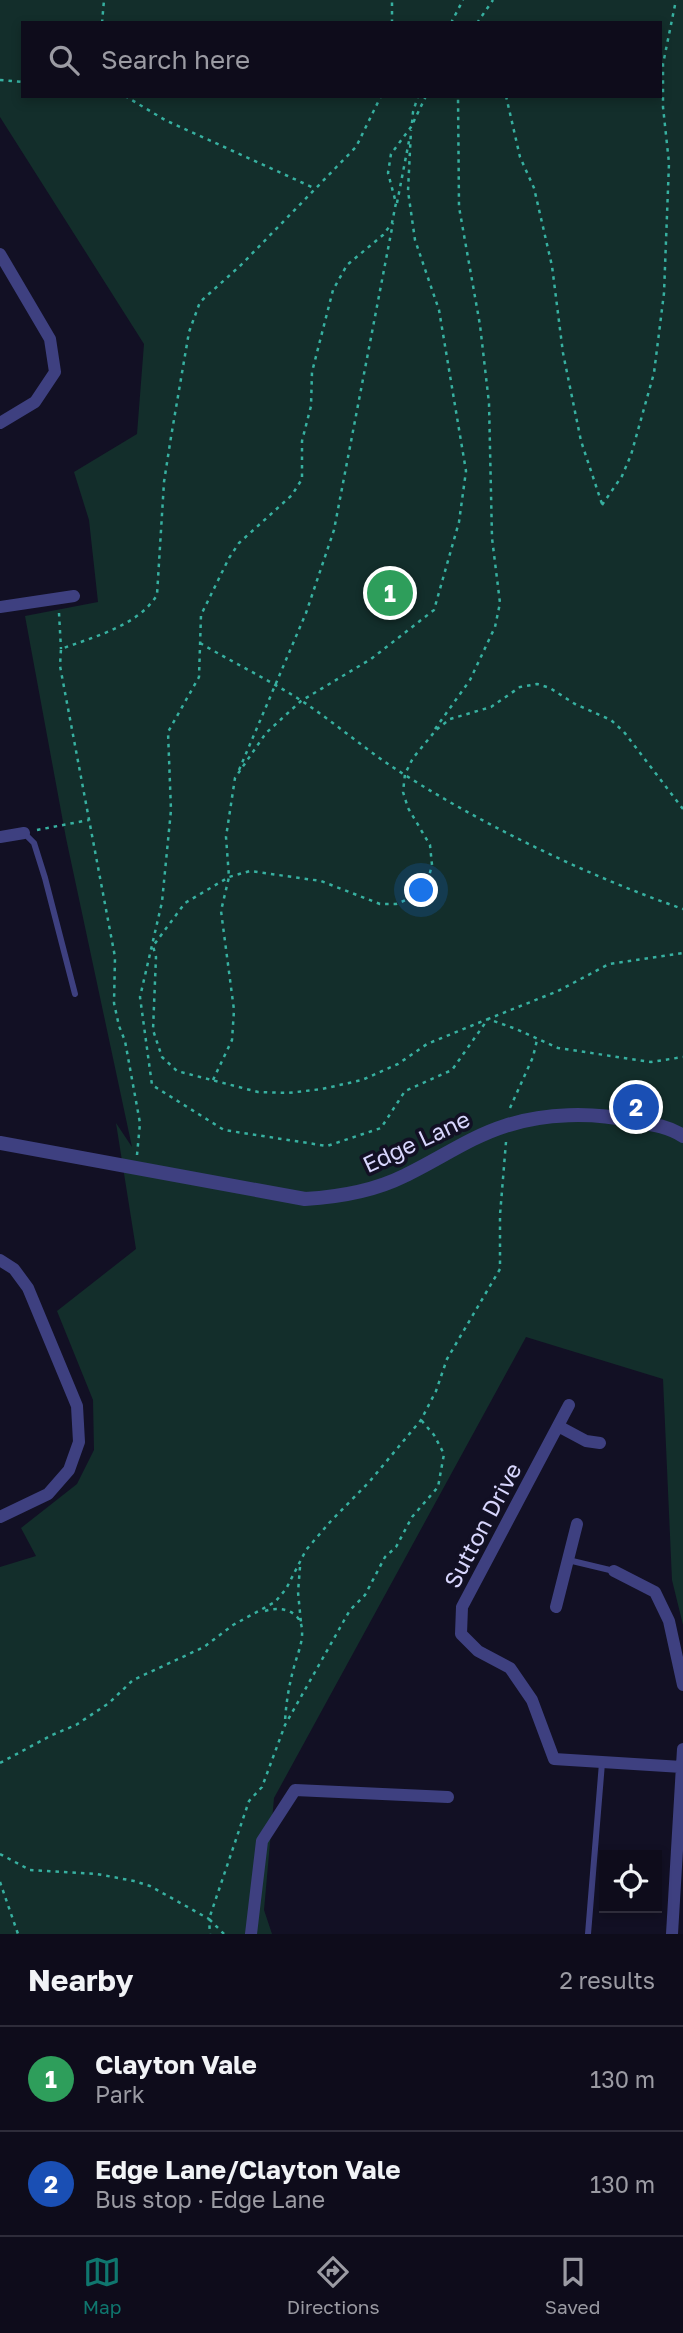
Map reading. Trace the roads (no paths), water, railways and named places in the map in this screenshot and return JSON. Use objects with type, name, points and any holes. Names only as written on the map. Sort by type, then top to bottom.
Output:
[{"type":"street","points":[[0,254],[50,339],[55,372],[35,402],[0,423]]},
{"type":"street","points":[[0,607],[74,596]]},
{"type":"street","points":[[0,837],[24,833]]},
{"type":"street","name":"Edge Lane","points":[[0,1143],[306,1199],[332,1197],[401,1178],[504,1126],[537,1118],[608,1115],[673,1129],[683,1136]]},
{"type":"street","points":[[0,1260],[14,1269],[28,1288],[77,1406],[79,1441],[69,1470],[48,1494],[0,1517]]},
{"type":"street","name":"Sutton Drive","points":[[569,1405],[462,1607],[461,1634],[478,1651],[510,1668],[532,1700],[554,1759],[682,1767]]},
{"type":"street","points":[[558,1426],[586,1441],[600,1443]]},
{"type":"street","points":[[556,1607],[577,1524]]},
{"type":"street","points":[[614,1572],[655,1592],[669,1621],[683,1685]]},
{"type":"street","points":[[672,1934],[683,1749]]},
{"type":"street","points":[[251,1934],[262,1841],[295,1790],[448,1797]]},
{"type":"lane","points":[[24,833],[34,843],[75,994]]},
{"type":"lane","points":[[568,1560],[614,1572]]},
{"type":"lane","points":[[588,1934],[602,1763]]},
{"type":"place","name":"Clayton Vale","points":[[390,593]]},
{"type":"place","name":"Edge Lane/Clayton Vale","points":[[636,1107]]}]
